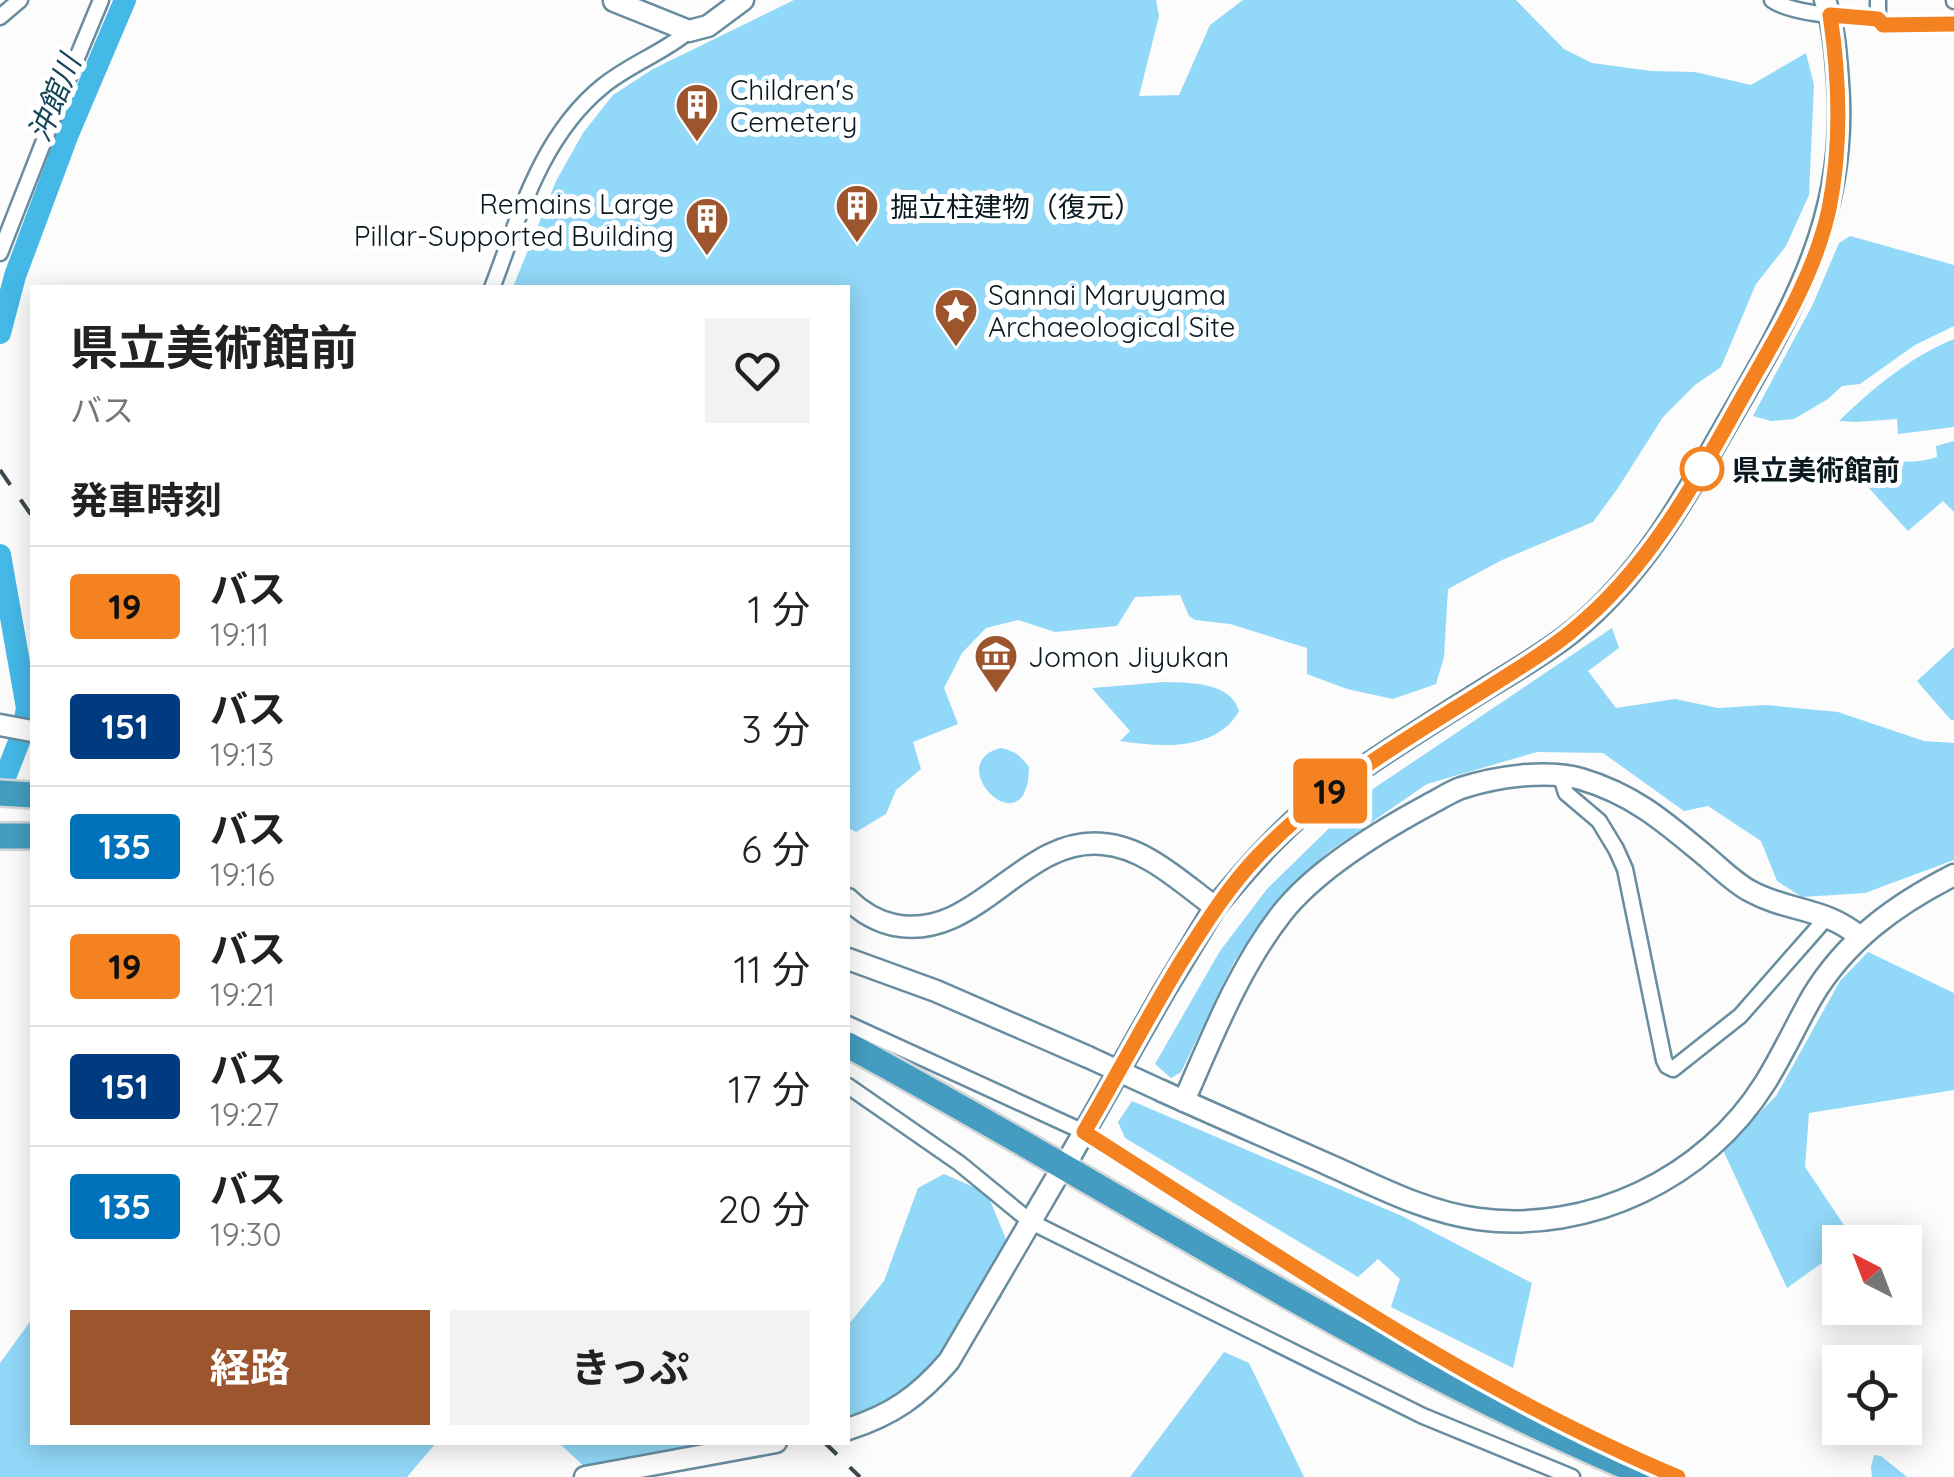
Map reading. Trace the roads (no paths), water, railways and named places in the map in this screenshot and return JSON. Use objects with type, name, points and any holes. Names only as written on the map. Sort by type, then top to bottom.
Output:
[{"type":"highway","points":[[0,836],[30,836]]},
{"type":"highway","points":[[850,1046],[1314,1310],[1509,1413],[1651,1477]]},
{"type":"street","points":[[0,17],[20,0]]},
{"type":"street","points":[[0,253],[102,0]]},
{"type":"street","points":[[614,1],[688,31],[708,26],[743,0]]},
{"type":"street","points":[[1772,0],[1780,6],[1827,7],[1878,19],[1883,25],[1954,24]]},
{"type":"street","points":[[1878,0],[1878,19]]},
{"type":"street","points":[[1070,1155],[1215,907],[1256,858],[1335,787],[1550,648],[1608,600],[1680,508],[1799,294],[1828,214],[1840,122],[1836,57],[1827,7]]},
{"type":"street","points":[[493,285],[534,178],[562,129],[606,84],[688,31]]},
{"type":"street","points":[[0,725],[30,731]]},
{"type":"street","points":[[1562,776],[1566,793],[1599,821],[1625,869],[1667,1066],[1674,1069],[1740,1016],[1828,916]]},
{"type":"street","points":[[1184,1101],[1255,952],[1284,911],[1316,879],[1408,816],[1457,790],[1499,778],[1577,778],[1626,796],[1651,810],[1747,890],[1828,916],[1846,924],[1860,937]]},
{"type":"street","points":[[850,901],[888,924],[926,927],[972,908],[1030,867],[1082,843],[1123,848],[1144,857],[1215,907]]},
{"type":"street","points":[[850,960],[936,991],[1430,1208],[1478,1219],[1526,1221],[1571,1215],[1630,1198],[1658,1186],[1698,1158],[1764,1084],[1814,993],[1836,962],[1888,912],[1954,875]]},
{"type":"street","points":[[850,1025],[1084,1132],[1464,1372],[1678,1477]]},
{"type":"street","points":[[850,1087],[1031,1222],[1423,1416],[1572,1477]]},
{"type":"street","points":[[850,1427],[893,1412],[933,1380],[949,1361],[1055,1180]]},
{"type":"street","points":[[585,1477],[695,1449],[741,1445]]},
{"type":"waterway","name":"沖館川","points":[[0,333],[15,276],[68,134],[125,0]]},
{"type":"waterway","name":"沖館川","points":[[0,555],[27,708],[22,734],[0,790]]},
{"type":"railway","points":[[0,470],[30,513]]},
{"type":"railway","points":[[827,1445],[860,1477]]},
{"type":"place","name":"Children's Cemetery","points":[[697,143]]},
{"type":"place","name":"掘立柱建物（復元）","points":[[857,244]]},
{"type":"place","name":"Remains Large Pillar-Supported Building","points":[[707,257]]},
{"type":"place","name":"Sannai Maruyama Archaeological Site","points":[[956,348]]},
{"type":"place","name":"県立美術館前","points":[[1702,469]]},
{"type":"place","name":"Jomon Jiyukan","points":[[996,694]]}]
